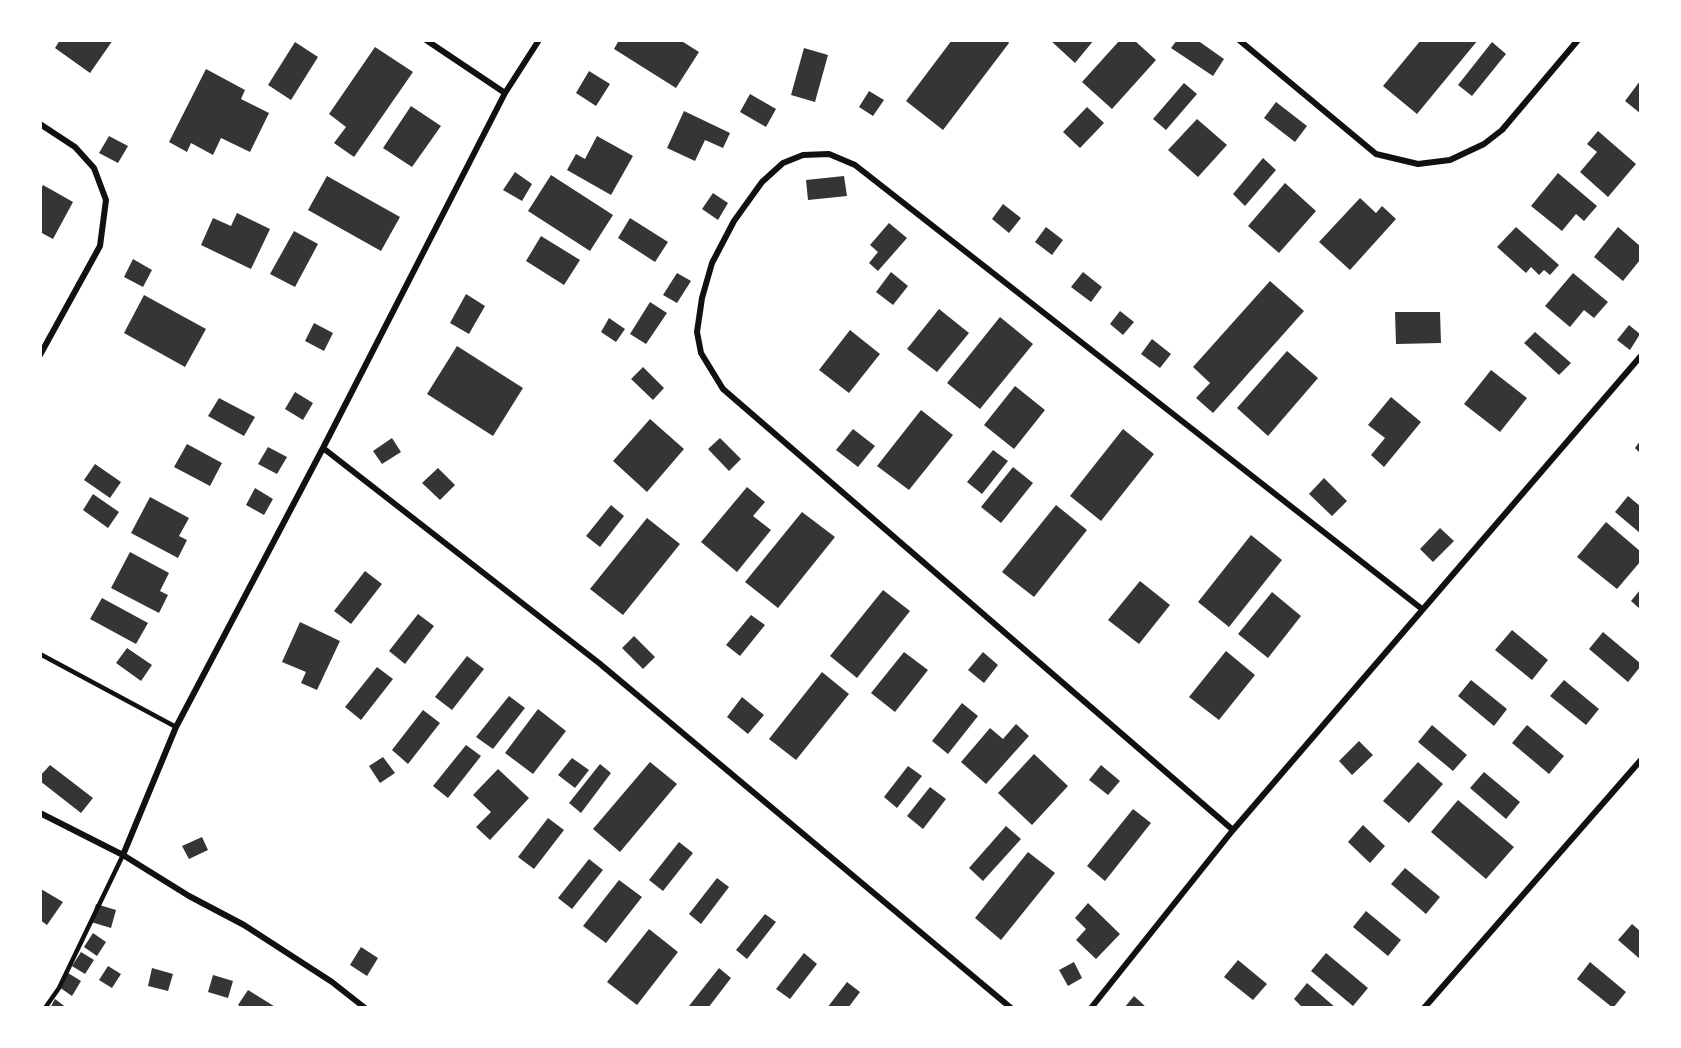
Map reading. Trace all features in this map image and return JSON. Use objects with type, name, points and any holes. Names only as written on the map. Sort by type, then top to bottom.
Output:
[{"type":"street","points":[[426,40],[505,93]]},
{"type":"street","points":[[123,855],[177,727],[505,93],[539,40]]},
{"type":"street","points":[[1239,40],[1376,154],[1418,165],[1450,160],[1484,144],[1502,130],[1578,40]]},
{"type":"street","points":[[40,124],[75,147],[94,168],[106,200],[100,246],[40,355]]},
{"type":"street","points":[[1233,830],[723,389],[701,353],[697,332],[702,298],[712,262],[734,221],[762,182],[783,164],[802,155],[829,154],[855,165],[1422,609]]},
{"type":"street","points":[[1090,1008],[1233,830],[1641,357]]},
{"type":"street","points":[[323,448],[599,663],[1011,1008]]},
{"type":"street","points":[[1424,1008],[1641,761]]},
{"type":"street","points":[[40,813],[123,855],[189,896],[244,925],[332,982],[365,1008]]},
{"type":"lane","points":[[40,654],[177,727]]},
{"type":"lane","points":[[45,1008],[59,988],[123,855]]},
{"type":"building","points":[[60,40],[113,40],[90,73],[55,48]]},
{"type":"building","points":[[619,40],[680,40],[699,52],[676,88],[614,49]]},
{"type":"building","points":[[952,40],[1007,40],[1009,43],[943,130],[906,101]]},
{"type":"building","points":[[1050,40],[1094,40],[1075,63]]},
{"type":"building","points":[[1120,40],[1134,40],[1156,60],[1112,109],[1082,82]]},
{"type":"building","points":[[1177,40],[1197,40],[1224,59],[1213,76],[1171,48]]},
{"type":"building","points":[[1421,40],[1478,40],[1417,114],[1383,86]]},
{"type":"building","points":[[295,42],[318,57],[291,100],[268,85]]},
{"type":"building","points":[[1492,42],[1506,54],[1472,96],[1458,85]]},
{"type":"building","points":[[375,47],[413,72],[354,157],[334,143],[346,127],[329,114]]},
{"type":"building","points":[[804,48],[828,55],[815,102],[791,95]]},
{"type":"building","points":[[206,69],[245,90],[241,99],[269,113],[250,152],[221,138],[213,155],[191,143],[187,152],[169,142]]},
{"type":"building","points":[[589,71],[610,84],[596,106],[576,93]]},
{"type":"building","points":[[1640,81],[1640,113],[1625,101]]},
{"type":"building","points":[[1184,83],[1197,94],[1166,130],[1153,119]]},
{"type":"building","points":[[869,91],[884,100],[873,116],[859,107]]},
{"type":"building","points":[[750,94],[776,109],[766,127],[740,112]]},
{"type":"building","points":[[1276,102],[1307,126],[1295,142],[1264,118]]},
{"type":"building","points":[[411,106],[441,126],[412,167],[383,148]]},
{"type":"building","points":[[1087,107],[1104,123],[1080,148],[1063,132]]},
{"type":"building","points":[[684,111],[730,133],[723,148],[705,140],[695,161],[667,148]]},
{"type":"building","points":[[1197,119],[1227,145],[1198,177],[1168,150]]},
{"type":"building","points":[[1598,131],[1636,164],[1608,197],[1580,172],[1597,152],[1587,144]]},
{"type":"building","points":[[109,136],[128,146],[118,163],[99,153]]},
{"type":"building","points":[[597,136],[633,156],[611,195],[567,170],[576,154],[585,159]]},
{"type":"building","points":[[1263,158],[1276,170],[1245,206],[1233,194]]},
{"type":"building","points":[[515,172],[532,184],[522,201],[503,190]]},
{"type":"building","points":[[1558,173],[1597,206],[1584,221],[1576,214],[1562,231],[1531,206]]},
{"type":"building","points":[[551,175],[613,215],[590,251],[528,211]]},
{"type":"building","points":[[327,176],[400,217],[381,251],[308,210]]},
{"type":"building","points":[[844,176],[847,196],[808,200],[806,180]]},
{"type":"building","points":[[1285,183],[1316,211],[1279,253],[1248,226]]},
{"type":"building","points":[[43,185],[73,202],[53,239],[40,232],[40,191]]},
{"type":"building","points":[[713,193],[728,203],[718,220],[702,209]]},
{"type":"building","points":[[1360,198],[1376,213],[1382,206],[1396,219],[1350,270],[1319,242]]},
{"type":"building","points":[[1003,204],[1021,218],[1009,233],[992,219]]},
{"type":"building","points":[[237,213],[270,229],[251,269],[201,245],[213,218],[231,226]]},
{"type":"building","points":[[630,218],[668,242],[655,262],[618,238]]},
{"type":"building","points":[[889,223],[907,238],[878,271],[869,263],[878,252],[870,245]]},
{"type":"building","points":[[1046,227],[1063,240],[1052,255],[1035,242]]},
{"type":"building","points":[[1516,227],[1559,265],[1550,275],[1544,270],[1539,275],[1531,267],[1526,273],[1497,247]]},
{"type":"building","points":[[1618,227],[1640,246],[1640,260],[1623,281],[1594,257]]},
{"type":"building","points":[[294,231],[318,244],[295,287],[270,274]]},
{"type":"building","points":[[541,236],[580,260],[564,285],[526,261]]},
{"type":"building","points":[[133,259],[152,270],[143,287],[124,277]]},
{"type":"building","points":[[891,272],[908,286],[893,305],[876,292]]},
{"type":"building","points":[[1083,272],[1102,287],[1091,302],[1071,287]]},
{"type":"building","points":[[677,273],[691,281],[677,303],[663,295]]},
{"type":"building","points":[[1573,273],[1608,302],[1594,318],[1584,310],[1570,327],[1545,306]]},
{"type":"building","points":[[1270,281],[1304,311],[1213,413],[1196,398],[1210,383],[1193,367]]},
{"type":"building","points":[[466,294],[485,306],[469,334],[450,323]]},
{"type":"building","points":[[144,295],[206,329],[185,367],[124,333]]},
{"type":"building","points":[[650,302],[667,313],[646,344],[630,334]]},
{"type":"building","points":[[939,309],[969,333],[937,372],[907,349]]},
{"type":"building","points":[[1120,311],[1134,322],[1123,335],[1110,324]]},
{"type":"building","points":[[1395,312],[1440,312],[1441,343],[1396,344]]},
{"type":"building","points":[[1000,317],[1033,344],[980,409],[947,383]]},
{"type":"building","points":[[609,318],[625,329],[616,342],[601,332]]},
{"type":"building","points":[[314,323],[333,333],[324,351],[305,341]]},
{"type":"building","points":[[1629,325],[1640,334],[1630,350],[1617,340]]},
{"type":"building","points":[[850,330],[880,354],[849,393],[819,370]]},
{"type":"building","points":[[1535,332],[1571,363],[1559,375],[1524,343]]},
{"type":"building","points":[[1152,339],[1171,354],[1160,368],[1141,354]]},
{"type":"building","points":[[457,346],[523,388],[493,436],[427,394]]},
{"type":"building","points":[[1287,351],[1318,378],[1268,436],[1237,408]]},
{"type":"building","points":[[643,367],[664,388],[653,400],[631,379]]},
{"type":"building","points":[[1491,370],[1527,398],[1500,432],[1464,404]]},
{"type":"building","points":[[1015,386],[1045,410],[1014,449],[984,425]]},
{"type":"building","points":[[295,392],[313,403],[303,420],[285,409]]},
{"type":"building","points":[[1391,397],[1421,422],[1384,467],[1371,455],[1385,438],[1368,425]]},
{"type":"building","points":[[219,398],[255,417],[244,436],[208,416]]},
{"type":"building","points":[[921,410],[953,435],[909,490],[877,466]]},
{"type":"building","points":[[650,419],[684,449],[647,492],[613,461]]},
{"type":"building","points":[[853,429],[875,446],[858,467],[836,450]]},
{"type":"building","points":[[1123,429],[1154,454],[1101,521],[1070,496]]},
{"type":"building","points":[[392,438],[401,452],[382,464],[373,451]]},
{"type":"building","points":[[720,438],[741,459],[729,471],[708,449]]},
{"type":"building","points":[[1640,441],[1640,453],[1635,448]]},
{"type":"building","points":[[187,444],[222,463],[210,486],[174,467]]},
{"type":"building","points":[[268,447],[287,457],[277,474],[258,464]]},
{"type":"building","points":[[993,450],[1008,461],[982,494],[967,482]]},
{"type":"building","points":[[95,464],[121,482],[110,498],[84,480]]},
{"type":"building","points":[[1013,467],[1033,483],[1001,523],[981,507]]},
{"type":"building","points":[[438,468],[455,485],[440,500],[422,483]]},
{"type":"building","points":[[1324,478],[1347,501],[1332,516],[1309,494]]},
{"type":"building","points":[[747,487],[765,502],[753,516],[771,530],[737,572],[701,542]]},
{"type":"building","points":[[255,488],[273,499],[264,515],[246,505]]},
{"type":"building","points":[[93,494],[119,512],[108,528],[83,510]]},
{"type":"building","points":[[1628,496],[1640,506],[1640,533],[1615,512]]},
{"type":"building","points":[[150,497],[189,518],[179,536],[187,540],[178,558],[131,533]]},
{"type":"building","points":[[611,505],[624,516],[600,547],[586,536]]},
{"type":"building","points":[[1056,505],[1087,530],[1034,597],[1002,572]]},
{"type":"building","points":[[802,512],[835,537],[778,608],[745,582]]},
{"type":"building","points":[[647,518],[680,544],[623,615],[590,589]]},
{"type":"building","points":[[1606,522],[1640,551],[1640,562],[1617,589],[1577,557]]},
{"type":"building","points":[[1440,528],[1454,541],[1433,562],[1420,549]]},
{"type":"building","points":[[1251,535],[1282,560],[1229,627],[1198,602]]},
{"type":"building","points":[[130,552],[169,573],[160,591],[168,595],[159,613],[111,588]]},
{"type":"building","points":[[365,571],[382,584],[351,624],[334,611]]},
{"type":"building","points":[[1140,581],[1170,605],[1139,644],[1108,620]]},
{"type":"building","points":[[883,590],[910,611],[857,678],[830,656]]},
{"type":"building","points":[[1640,590],[1640,609],[1631,601]]},
{"type":"building","points":[[1272,592],[1301,616],[1268,658],[1238,634]]},
{"type":"building","points":[[102,598],[148,623],[136,644],[90,619]]},
{"type":"building","points":[[418,614],[434,626],[405,664],[389,651]]},
{"type":"building","points":[[751,615],[765,625],[740,656],[726,645]]},
{"type":"building","points":[[300,622],[340,641],[317,690],[301,683],[306,672],[282,662]]},
{"type":"building","points":[[1512,630],[1548,660],[1532,680],[1495,650]]},
{"type":"building","points":[[1603,632],[1640,663],[1640,667],[1628,682],[1589,649]]},
{"type":"building","points":[[634,636],[655,657],[643,669],[622,648]]},
{"type":"building","points":[[127,648],[152,665],[141,681],[116,663]]},
{"type":"building","points":[[1226,651],[1255,675],[1219,720],[1189,697]]},
{"type":"building","points":[[904,652],[928,670],[895,712],[871,693]]},
{"type":"building","points":[[983,652],[998,665],[984,683],[968,670]]},
{"type":"building","points":[[467,656],[484,669],[452,710],[435,697]]},
{"type":"building","points":[[377,667],[393,679],[361,720],[345,707]]},
{"type":"building","points":[[822,672],[849,694],[796,760],[769,739]]},
{"type":"building","points":[[1471,680],[1507,709],[1494,726],[1458,696]]},
{"type":"building","points":[[1564,680],[1599,709],[1586,725],[1550,696]]},
{"type":"building","points":[[509,696],[525,708],[493,749],[476,737]]},
{"type":"building","points":[[742,697],[764,715],[748,734],[727,717]]},
{"type":"building","points":[[962,703],[978,716],[948,754],[932,741]]},
{"type":"building","points":[[538,709],[566,731],[533,774],[505,753]]},
{"type":"building","points":[[423,710],[440,723],[408,764],[392,750]]},
{"type":"building","points":[[1016,724],[1029,736],[986,784],[961,762],[990,728],[1003,739]]},
{"type":"building","points":[[1432,725],[1467,755],[1453,771],[1418,742]]},
{"type":"building","points":[[1527,725],[1564,756],[1549,774],[1512,743]]},
{"type":"building","points":[[1359,741],[1373,755],[1352,775],[1339,761]]},
{"type":"building","points":[[466,745],[481,756],[448,798],[433,786]]},
{"type":"building","points":[[1034,754],[1068,786],[1032,825],[998,793]]},
{"type":"building","points":[[383,757],[395,773],[380,783],[369,766]]},
{"type":"building","points":[[572,758],[589,770],[575,788],[558,775]]},
{"type":"building","points":[[650,762],[677,784],[620,852],[593,829]]},
{"type":"building","points":[[1418,762],[1443,784],[1409,823],[1383,801]]},
{"type":"building","points":[[600,764],[611,773],[581,813],[569,803]]},
{"type":"building","points":[[50,765],[93,798],[81,813],[40,781],[40,776]]},
{"type":"building","points":[[1101,765],[1120,781],[1108,795],[1089,780]]},
{"type":"building","points":[[908,766],[922,776],[897,808],[884,797]]},
{"type":"building","points":[[498,769],[529,798],[490,840],[476,827],[491,812],[473,795]]},
{"type":"building","points":[[1484,772],[1520,802],[1506,819],[1470,788]]},
{"type":"building","points":[[930,787],[946,799],[923,829],[907,816]]},
{"type":"building","points":[[1458,800],[1514,847],[1486,879],[1431,832]]},
{"type":"building","points":[[1133,809],[1151,823],[1105,881],[1087,866]]},
{"type":"building","points":[[548,818],[564,830],[534,869],[518,857]]},
{"type":"building","points":[[1363,825],[1385,846],[1370,863],[1348,842]]},
{"type":"building","points":[[1006,826],[1021,839],[983,881],[969,868]]},
{"type":"building","points":[[202,837],[208,850],[189,859],[182,846]]},
{"type":"building","points":[[679,842],[693,853],[663,891],[649,880]]},
{"type":"building","points":[[1028,852],[1055,873],[1001,940],[975,918]]},
{"type":"building","points":[[589,859],[603,870],[572,909],[558,898]]},
{"type":"building","points":[[1405,868],[1440,897],[1426,914],[1391,884]]},
{"type":"building","points":[[717,878],[729,887],[701,924],[689,914]]},
{"type":"building","points":[[619,880],[642,897],[606,943],[583,926]]},
{"type":"building","points":[[41,889],[63,902],[47,925],[40,920]]},
{"type":"building","points":[[1088,903],[1120,934],[1096,959],[1076,940],[1086,929],[1075,918]]},
{"type":"building","points":[[96,904],[116,910],[111,928],[91,922]]},
{"type":"building","points":[[1366,911],[1401,940],[1388,956],[1353,927]]},
{"type":"building","points":[[765,914],[776,922],[747,959],[736,950]]},
{"type":"building","points":[[1632,924],[1640,931],[1640,959],[1618,940]]},
{"type":"building","points":[[649,929],[678,952],[637,1005],[607,982]]},
{"type":"building","points":[[93,933],[106,942],[97,956],[84,947]]},
{"type":"building","points":[[361,947],[378,958],[367,976],[350,965]]},
{"type":"building","points":[[81,952],[94,960],[85,974],[72,966]]},
{"type":"building","points":[[804,953],[817,964],[790,999],[776,989]]},
{"type":"building","points":[[1326,953],[1368,988],[1353,1006],[1311,971]]},
{"type":"building","points":[[1238,960],[1267,984],[1253,1000],[1224,977]]},
{"type":"building","points":[[1074,962],[1082,978],[1068,986],[1059,970]]},
{"type":"building","points":[[1590,962],[1626,992],[1613,1008],[1577,979]]},
{"type":"building","points":[[108,966],[121,974],[112,988],[99,980]]},
{"type":"building","points":[[152,968],[173,974],[168,991],[148,986]]},
{"type":"building","points":[[719,968],[731,978],[708,1008],[689,1006]]},
{"type":"building","points":[[68,973],[81,981],[72,996],[59,987]]},
{"type":"building","points":[[213,975],[233,981],[228,998],[208,992]]},
{"type":"building","points":[[847,982],[860,992],[848,1008],[827,1008]]},
{"type":"building","points":[[1307,983],[1336,1008],[1303,1008],[1294,999]]},
{"type":"building","points":[[248,990],[277,1008],[242,1008],[238,1005]]},
{"type":"building","points":[[1134,996],[1147,1008],[1124,1008]]},
{"type":"building","points":[[55,999],[67,1008],[50,1008]]}]
